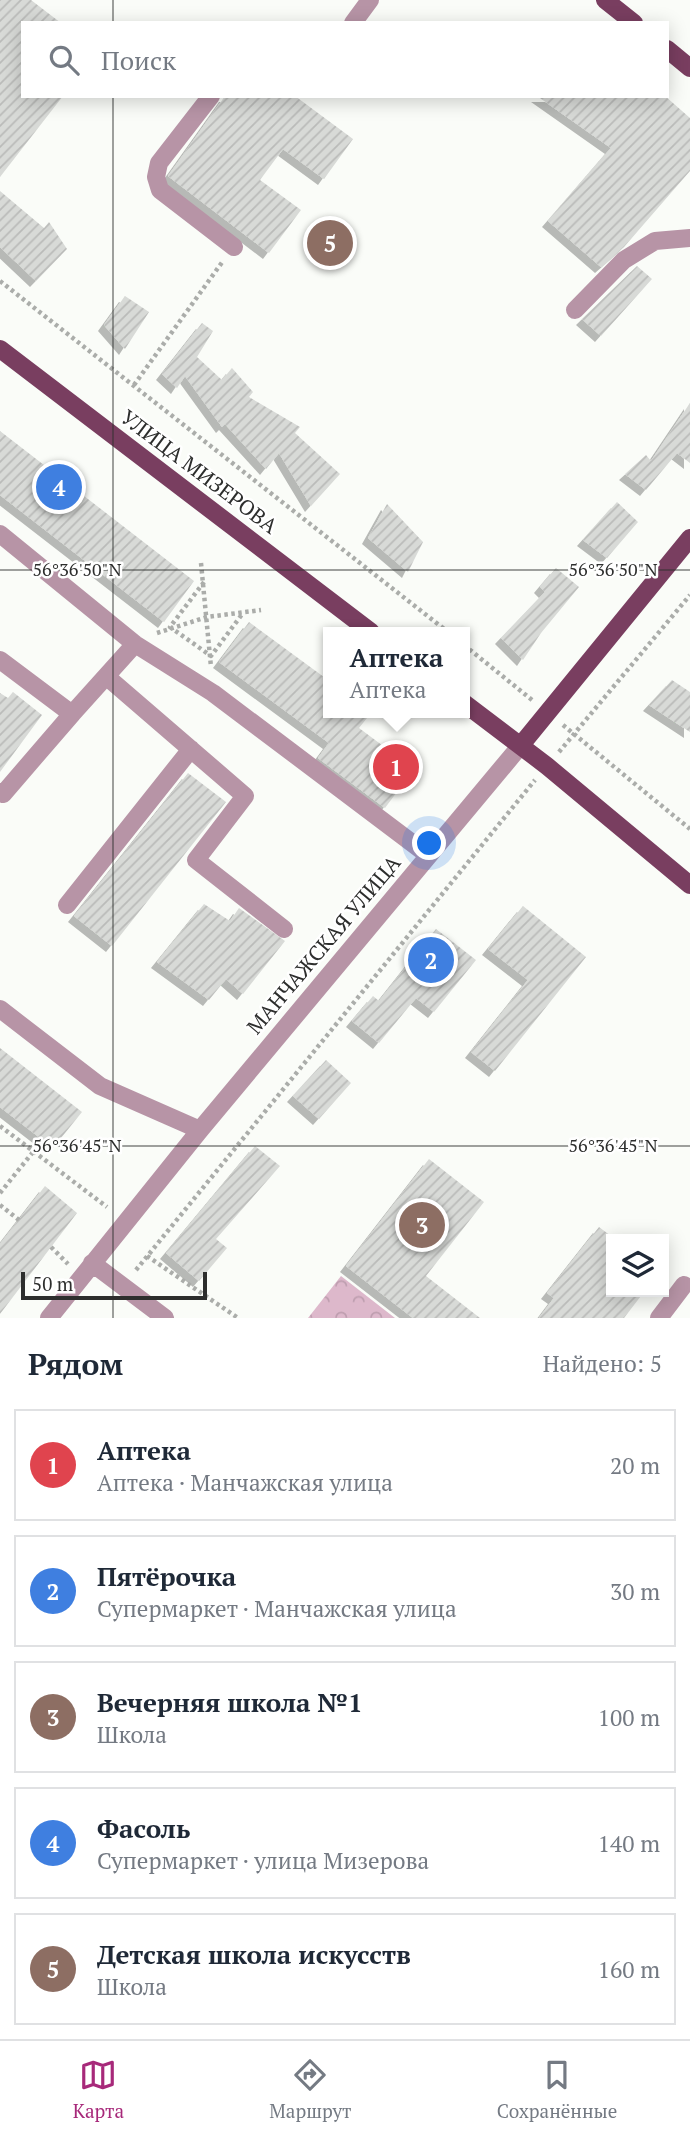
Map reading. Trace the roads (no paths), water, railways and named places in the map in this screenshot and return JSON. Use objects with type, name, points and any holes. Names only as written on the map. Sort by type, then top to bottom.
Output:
[{"type":"main road","points":[[605,0],[631,21]]},
{"type":"main road","points":[[669,51],[690,68]]},
{"type":"main road","name":"УЛИЦА МИЗЕРОВА","points":[[0,349],[364,627]]},
{"type":"main road","name":"МАНЧАЖСКАЯ УЛИЦА","points":[[521,745],[690,538]]},
{"type":"main road","points":[[470,707],[521,745],[690,885]]},
{"type":"street","points":[[354,21],[370,0]]},
{"type":"street","points":[[209,98],[159,163],[156,177],[160,190],[234,247]]},
{"type":"street","points":[[575,310],[624,260],[655,241],[690,237]]},
{"type":"street","points":[[0,534],[135,644],[213,693],[428,855]]},
{"type":"street","points":[[0,792],[3,794],[135,644]]},
{"type":"street","points":[[0,660],[72,714]]},
{"type":"street","points":[[107,677],[245,796],[196,860],[284,929]]},
{"type":"street","name":"МАНЧАЖСКАЯ УЛИЦА","points":[[49,1318],[200,1130],[521,745]]},
{"type":"street","points":[[67,905],[191,749]]},
{"type":"street","points":[[0,1009],[100,1086],[200,1130]]},
{"type":"street","points":[[92,1263],[165,1318]]},
{"type":"street","points":[[659,1318],[684,1285]]},
{"type":"place","name":"Детская школа искусств","points":[[330,243]]},
{"type":"place","name":"Фасоль","points":[[59,487]]},
{"type":"place","name":"Аптека","points":[[396,767]]},
{"type":"place","name":"Пятёрочка","points":[[431,960]]},
{"type":"place","name":"Вечерняя школа №1","points":[[422,1225]]}]
